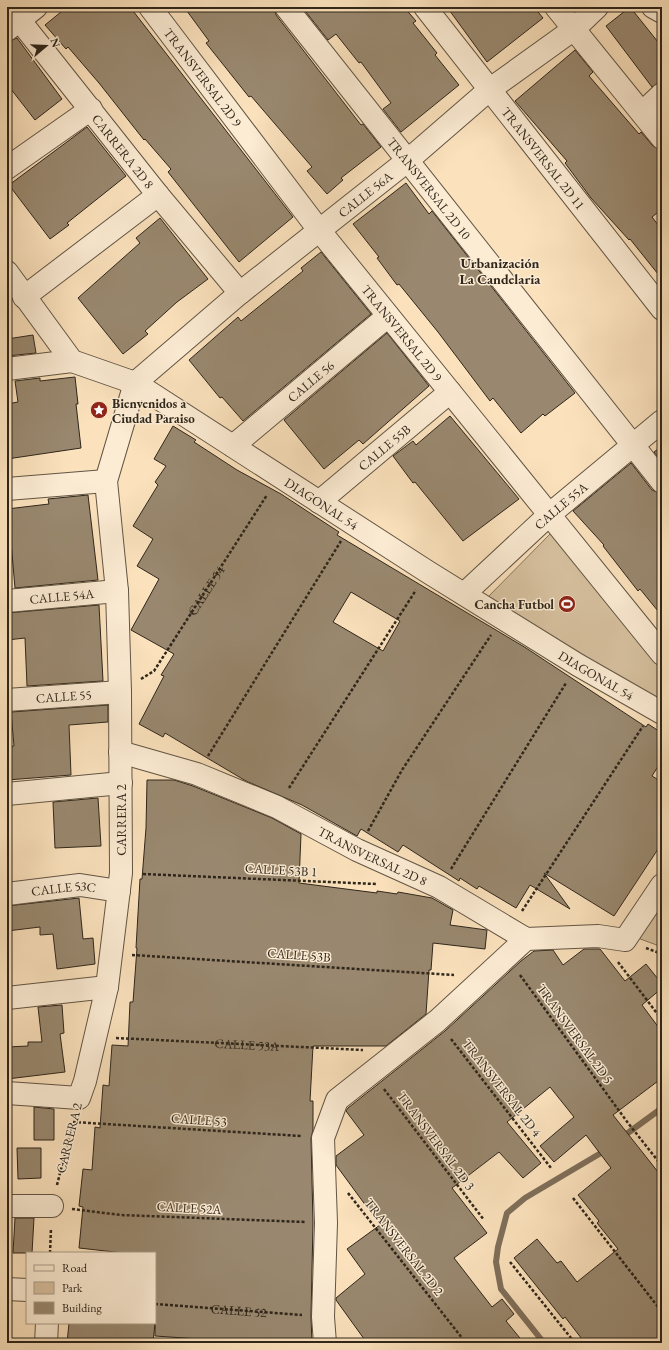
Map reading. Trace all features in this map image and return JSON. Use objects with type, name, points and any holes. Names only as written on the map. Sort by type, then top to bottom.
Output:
[{"type":"street","name":"TRANSVERSAL 2D 9","points":[[150,7],[319,230],[662,654]]},
{"type":"street","name":"TRANSVERSAL 2D 10","points":[[286,7],[662,482]]},
{"type":"street","name":"TRANSVERSAL 2D 11","points":[[425,7],[662,309]]},
{"type":"street","points":[[556,7],[662,138]]},
{"type":"street","name":"CALLE 56A","points":[[135,383],[240,293],[407,161],[489,90],[574,29],[597,7]]},
{"type":"street","points":[[654,7],[662,12]]},
{"type":"street","name":"CARRERA 2D 8","points":[[18,16],[158,195],[240,293]]},
{"type":"street","points":[[642,112],[662,94]]},
{"type":"street","points":[[7,168],[91,109]]},
{"type":"street","points":[[24,297],[158,195]]},
{"type":"street","points":[[7,272],[72,360],[7,369]]},
{"type":"street","name":"CALLE 56","points":[[234,446],[388,316]]},
{"type":"street","name":"DIAGONAL 54","points":[[72,360],[135,383],[428,572],[578,665],[658,711]]},
{"type":"street","name":"CARRERA 2","points":[[79,1098],[85,1081],[107,987],[120,882],[121,783],[117,591],[106,481],[135,383]]},
{"type":"street","name":"CALLE 55B","points":[[319,502],[450,392]]},
{"type":"street","name":"CALLE 55A","points":[[464,594],[550,514],[662,421]]},
{"type":"street","points":[[7,489],[106,481]]},
{"type":"street","name":"CALLE 54A","points":[[7,601],[117,591]]},
{"type":"street","name":"CALLE 55","points":[[7,700],[120,692]]},
{"type":"street","name":"TRANSVERSAL 2D 8","points":[[120,752],[197,774],[277,807],[357,850],[439,887],[519,934]]},
{"type":"street","points":[[7,794],[121,783]]},
{"type":"street","name":"CALLE 53C","points":[[7,894],[80,885],[120,882]]},
{"type":"street","points":[[325,1343],[323,1317],[326,1223],[323,1138],[338,1100],[437,1021],[485,977],[506,957],[519,934],[598,936],[625,940],[662,884]]},
{"type":"street","points":[[7,998],[107,987]]},
{"type":"street","points":[[7,1093],[79,1098]]},
{"type":"street","points":[[7,1206],[52,1206]]},
{"type":"street","points":[[7,1289],[26,1290]]},
{"type":"street","points":[[46,1343],[47,1324]]},
{"type":"path","name":"CALLE 54","points":[[120,692],[154,671],[279,476]]},
{"type":"path","points":[[197,774],[352,524]]},
{"type":"path","points":[[277,807],[428,572]]},
{"type":"path","points":[[357,850],[402,770],[502,618]]},
{"type":"path","points":[[439,887],[578,665]]},
{"type":"path","points":[[519,934],[658,711]]},
{"type":"path","name":"CALLE 53B 1","points":[[120,882],[384,885]]},
{"type":"path","points":[[598,936],[662,1020]]},
{"type":"path","name":"CALLE 53B","points":[[111,954],[485,977]]},
{"type":"path","name":"TRANSVERSAL 2D 5","points":[[506,957],[628,1123],[662,1166]]},
{"type":"path","name":"TRANSVERSAL 2D 4","points":[[437,1021],[551,1168]]},
{"type":"path","name":"CALLE 53A","points":[[96,1037],[398,1052]]},
{"type":"path","name":"TRANSVERSAL 2D 3","points":[[372,1073],[484,1220]]},
{"type":"path","name":"CARRERA 2","points":[[50,1252],[52,1206],[79,1098]]},
{"type":"path","name":"CALLE 53","points":[[73,1122],[323,1138]]},
{"type":"path","name":"TRANSVERSAL 2D 2","points":[[325,1164],[466,1343]]},
{"type":"path","points":[[573,1198],[662,1312]]},
{"type":"path","name":"CALLE 52A","points":[[52,1206],[121,1214],[326,1223]]},
{"type":"path","points":[[510,1262],[575,1343]]},
{"type":"path","name":"CALLE 52","points":[[156,1304],[323,1317]]},
{"type":"green space","points":[[551,533],[662,668],[662,705],[487,598]]},
{"type":"green space","points":[[662,894],[662,947],[635,937]]},
{"type":"building","points":[[67,7],[130,7],[293,217],[239,262],[168,172],[171,169],[145,139],[144,140],[99,83],[68,47],[66,49],[45,25]]},
{"type":"building","points":[[184,7],[274,7],[276,15],[361,125],[363,124],[381,147],[341,178],[343,180],[327,194],[307,171],[312,167],[251,96],[249,97],[206,43],[209,41]]},
{"type":"building","points":[[302,7],[404,7],[416,21],[413,23],[437,53],[435,55],[459,85],[401,132],[383,109],[391,103],[361,62],[359,63],[336,34],[328,40]]},
{"type":"building","points":[[447,7],[534,7],[543,18],[487,62]]},
{"type":"building","points":[[630,7],[662,47],[662,82],[652,87],[606,26]]},
{"type":"building","points":[[17,38],[62,99],[35,120],[7,84],[7,42]]},
{"type":"building","points":[[575,50],[593,72],[589,76],[639,134],[641,132],[653,146],[662,150],[662,209],[652,217],[662,230],[662,279],[630,239],[629,240],[591,198],[565,163],[567,161],[515,101]]},
{"type":"building","points":[[87,127],[126,176],[67,223],[69,225],[50,239],[9,185]]},
{"type":"building","points":[[406,183],[429,214],[432,211],[575,393],[545,416],[543,414],[521,433],[493,398],[490,401],[438,332],[399,284],[397,285],[377,258],[379,257],[353,224]]},
{"type":"building","points":[[160,218],[208,279],[177,302],[145,331],[148,334],[123,354],[78,298],[140,243],[136,238]]},
{"type":"building","points":[[321,252],[371,314],[243,421],[222,397],[220,398],[189,360],[238,317],[241,321],[303,271],[301,268]]},
{"type":"building","points":[[387,333],[429,386],[363,444],[359,440],[324,469],[284,420]]},
{"type":"building","points":[[33,335],[36,353],[7,356],[7,339]]},
{"type":"building","points":[[75,377],[78,404],[76,404],[81,448],[7,459],[7,404],[18,402],[15,381],[40,378],[40,381]]},
{"type":"building","points":[[450,416],[519,499],[463,541],[415,482],[413,483],[393,456],[413,441],[416,445]]},
{"type":"building","points":[[173,426],[196,440],[194,442],[237,470],[281,494],[339,532],[337,535],[526,648],[646,727],[648,724],[662,733],[662,760],[652,776],[662,782],[662,843],[614,916],[544,873],[570,909],[530,885],[516,908],[479,886],[477,889],[460,878],[459,881],[403,845],[398,852],[361,829],[357,836],[302,805],[246,781],[165,733],[163,737],[139,724],[164,676],[161,675],[174,654],[131,630],[159,579],[137,566],[153,539],[133,526],[158,485],[155,482],[166,466],[154,459]],"holes":[[[351,592],[400,621],[383,651],[333,622]]]},
{"type":"building","points":[[662,446],[662,462],[654,452]]},
{"type":"building","points":[[631,463],[652,490],[662,494],[662,616],[640,589],[638,591],[603,546],[604,545],[573,511]]},
{"type":"building","points":[[88,495],[98,580],[15,588],[11,542],[7,542],[7,509],[49,504],[48,499]]},
{"type":"building","points":[[99,605],[103,681],[27,686],[25,638],[7,640],[7,613]]},
{"type":"building","points":[[108,705],[108,722],[69,725],[71,775],[7,780],[7,747],[14,746],[11,712]]},
{"type":"building","points":[[147,780],[174,780],[193,786],[272,818],[301,834],[299,883],[377,893],[377,891],[397,894],[398,892],[432,898],[453,910],[450,925],[487,930],[485,949],[433,943],[431,970],[429,970],[426,1014],[386,1046],[313,1046],[310,1101],[313,1101],[313,1130],[311,1138],[313,1223],[311,1317],[312,1343],[214,1343],[214,1340],[155,1336],[156,1252],[115,1252],[79,1248],[83,1207],[79,1206],[83,1169],[92,1170],[95,1127],[100,1128],[103,1085],[109,1086],[112,1045],[128,1046],[130,1002],[133,1002],[137,948],[140,879],[142,879],[146,828]]},
{"type":"building","points":[[98,798],[101,846],[55,848],[53,802]]},
{"type":"building","points":[[79,898],[83,939],[93,938],[95,964],[57,969],[53,934],[40,935],[40,927],[7,931],[7,906]]},
{"type":"building","points":[[584,949],[600,949],[625,981],[646,964],[662,984],[662,988],[642,1005],[662,1032],[662,1078],[613,1115],[662,1177],[662,1343],[585,1343],[565,1317],[563,1319],[514,1258],[537,1239],[557,1263],[561,1261],[577,1282],[618,1249],[597,1223],[599,1221],[578,1195],[611,1168],[586,1135],[554,1162],[540,1146],[574,1117],[550,1087],[507,1122],[541,1163],[523,1178],[499,1152],[452,1188],[487,1233],[454,1258],[492,1307],[502,1299],[514,1314],[506,1321],[524,1343],[367,1343],[336,1300],[336,1298],[365,1274],[347,1249],[380,1225],[336,1165],[336,1156],[364,1135],[346,1111],[445,1031],[521,961],[534,951],[553,950],[563,965]]},
{"type":"building","points":[[62,1005],[64,1033],[60,1034],[65,1072],[7,1079],[7,1047],[28,1046],[28,1042],[42,1042],[38,1007]]},
{"type":"building","points":[[34,1107],[54,1109],[54,1140],[34,1140]]},
{"type":"building","points":[[17,1148],[41,1148],[41,1178],[18,1179]]},
{"type":"building","points":[[15,1218],[34,1218],[32,1252],[13,1253]]},
{"type":"building","points":[[69,1324],[155,1324],[153,1343],[93,1341],[93,1343],[67,1343]]},
{"type":"waterway","points":[[621,1138],[662,1108]]},
{"type":"waterway","points":[[544,1343],[501,1289],[496,1262],[498,1247],[507,1213],[525,1198],[606,1150]]},
{"type":"place","name":"Bienvenidos a Ciudad Paraiso","points":[[99,410]]},
{"type":"place","name":"Cancha Futbol","points":[[567,604]]},
{"type":"district","name":"Urbanización La Candelaria","points":[[500,272]]}]
